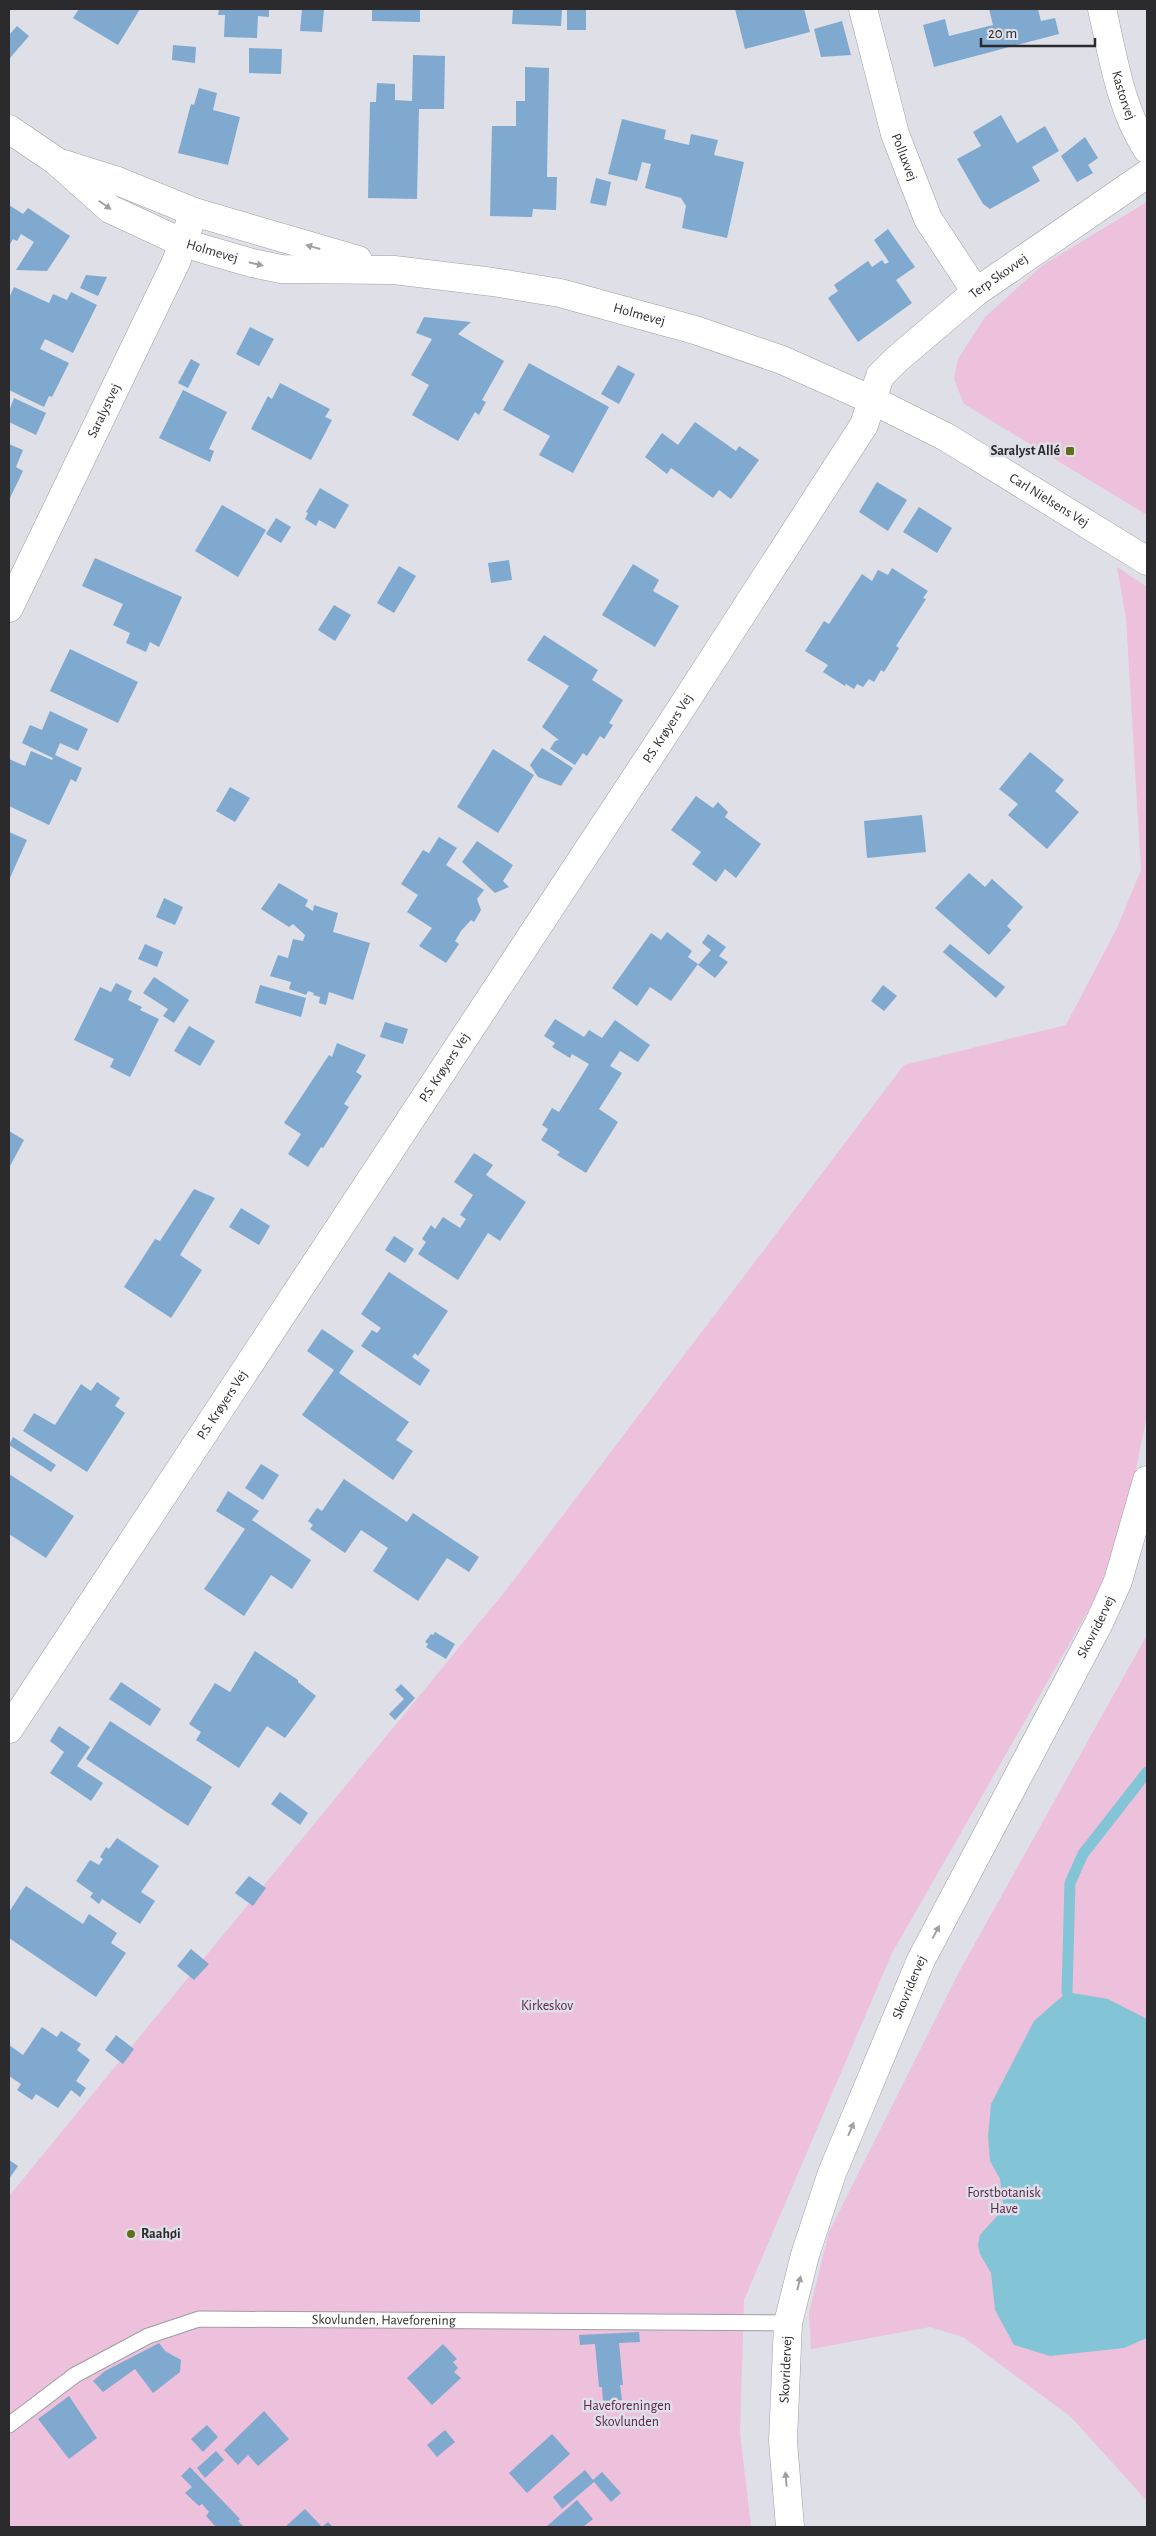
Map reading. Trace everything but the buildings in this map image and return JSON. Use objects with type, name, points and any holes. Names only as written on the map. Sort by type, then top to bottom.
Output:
[{"type":"street","name":"Polluxvej","points":[[863,9],[895,134],[928,219],[976,292]]},
{"type":"street","name":"Kastorvej","points":[[1102,9],[1123,96],[1136,132],[1147,149]]},
{"type":"street","name":"Holmevej","points":[[9,129],[56,161],[110,209],[184,243],[252,263],[281,269],[394,270],[493,282],[582,297],[695,330],[782,360],[872,400]]},
{"type":"street","name":"Holmevej","points":[[56,161],[115,180],[194,212],[394,270]]},
{"type":"street","name":"Terp Skovvej","points":[[872,400],[880,376],[976,292],[1147,174]]},
{"type":"street","name":"Saralystvej","points":[[9,608],[184,243],[194,212]]},
{"type":"street","name":"Carl Nielsens Vej","points":[[872,400],[946,437],[1147,561]]},
{"type":"street","name":"P.S. Krøyers Vej","points":[[9,1729],[674,719],[864,425],[872,400]]},
{"type":"street","name":"Skovridervej","points":[[790,2527],[783,2441],[788,2323],[805,2255],[832,2173],[921,1960],[1099,1623],[1118,1581],[1147,1480]]},
{"type":"lane","name":"Skovlunden, Haveforening","points":[[9,2425],[75,2375],[148,2336],[199,2319],[788,2323]]},
{"type":"green space","points":[[1147,202],[1147,515],[964,404],[954,379],[958,359],[985,317],[1043,265]]},
{"type":"green space","name":"Kirkeskov","points":[[1117,567],[1147,587],[1147,1415],[1125,1522],[1096,1597],[892,1953],[744,2300],[740,2433],[751,2527],[9,2527],[9,2196],[507,1589],[904,1065],[1066,1025],[1117,928],[1141,870],[1126,618]]},
{"type":"green space","name":"Forstbotanisk Have","points":[[1147,1635],[1147,2501],[1071,2417],[963,2337],[930,2327],[811,2349],[809,2313],[829,2232],[959,1972]]},
{"type":"water","points":[[1067,1992],[1108,1999],[1147,2019],[1147,2338],[1124,2348],[1050,2356],[1014,2345],[995,2310],[991,2273],[980,2254],[978,2245],[980,2235],[997,2216],[1003,2202],[1000,2179],[990,2161],[988,2137],[991,2104],[1034,2021]]},
{"type":"waterway","points":[[1067,1992],[1070,1883],[1083,1854],[1147,1772]]},
{"type":"place","name":"Saralyst Allé","points":[[1070,451]]},
{"type":"place","name":"Raahøi","points":[[131,2234]]},
{"type":"park label","name":"Haveforeningen Skovlunden","points":[[627,2414]]}]
